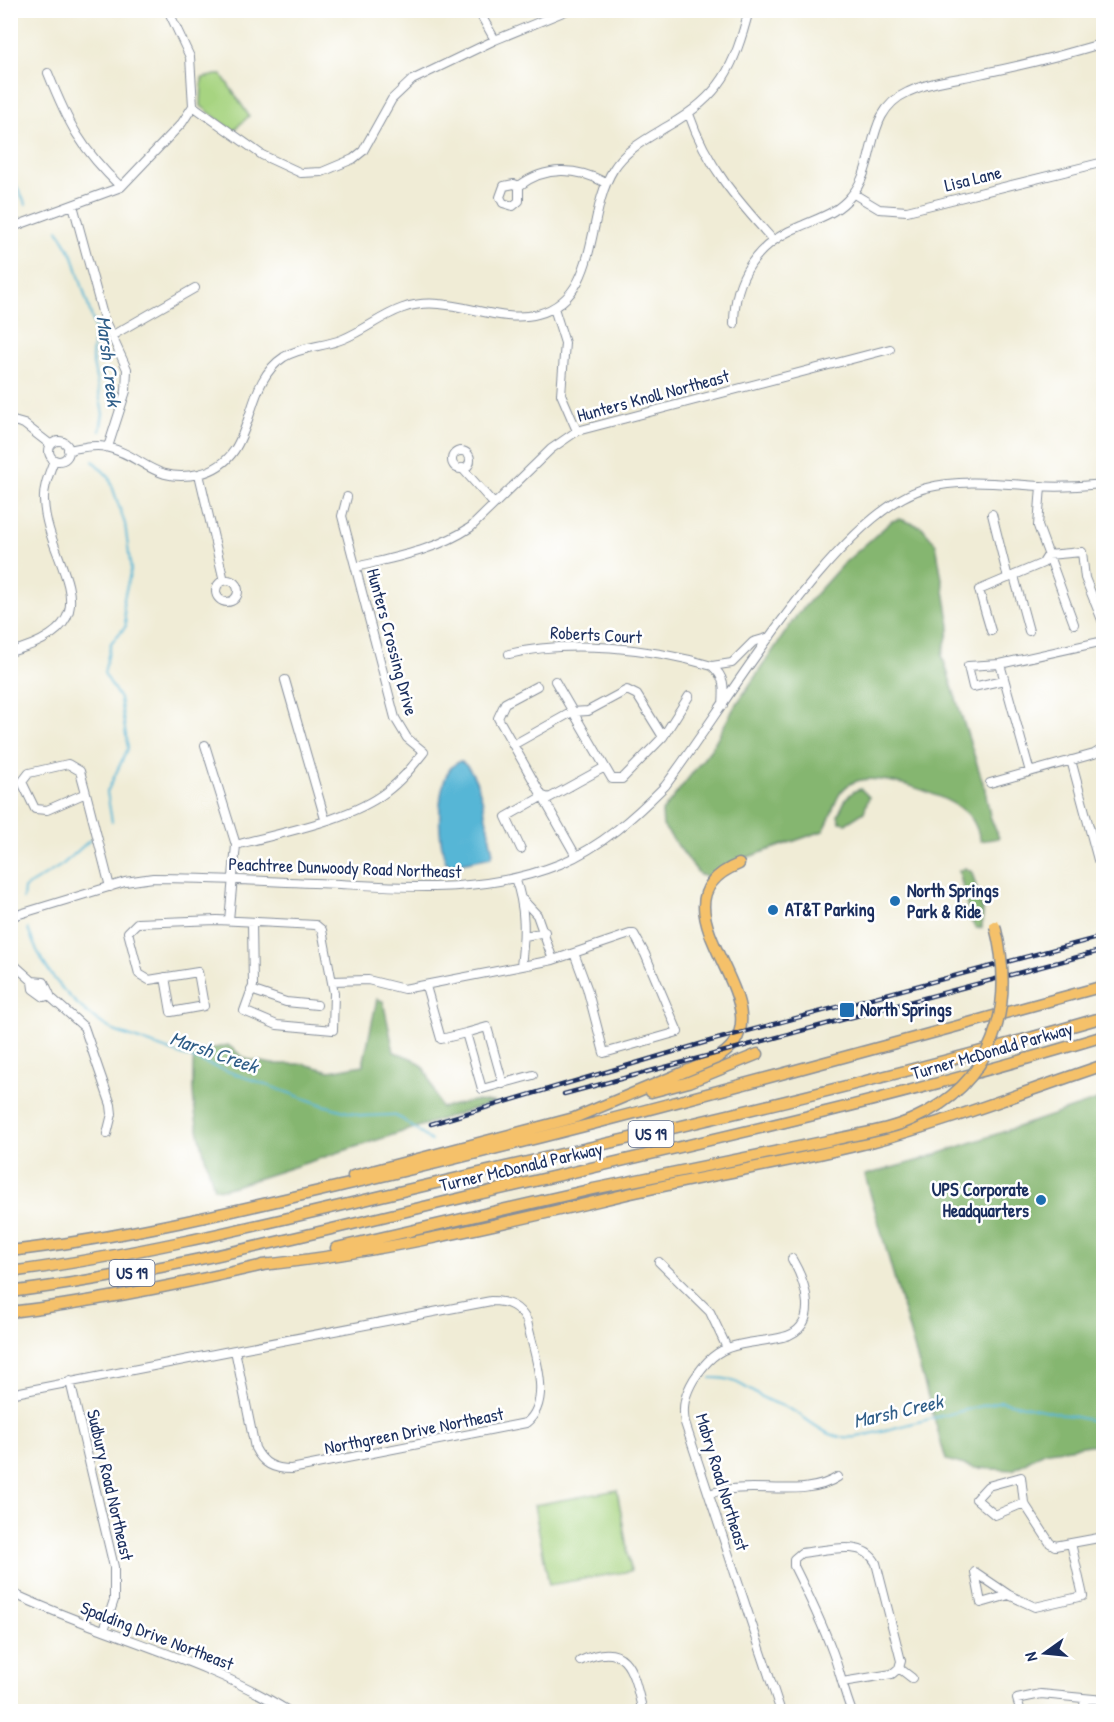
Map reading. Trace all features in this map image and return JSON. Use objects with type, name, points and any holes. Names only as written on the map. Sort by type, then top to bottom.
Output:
[{"type":"highway","points":[[300,1195],[317,1186],[574,1118],[714,1059],[732,1048],[741,1031],[742,1012],[708,928],[704,906],[709,887],[715,879],[739,864]]},
{"type":"highway","points":[[10,1312],[169,1286],[593,1189],[897,1125],[937,1107],[959,1088],[983,1057],[1000,1017],[1004,972],[995,926]]},
{"type":"highway","points":[[10,1251],[106,1237],[300,1195],[788,1073],[1104,986]]},
{"type":"highway","name":"Turner McDonald Parkway","points":[[10,1272],[215,1234],[706,1121],[933,1065],[1104,1017]]},
{"type":"highway","name":"Turner McDonald Parkway","points":[[10,1292],[157,1268],[701,1143],[990,1071],[1104,1036]]},
{"type":"highway","points":[[603,1107],[689,1082],[758,1054]]},
{"type":"highway","points":[[262,1265],[371,1248],[521,1219],[695,1178],[869,1142],[927,1126],[1104,1065]]},
{"type":"street","points":[[10,228],[121,187],[182,123],[194,106],[190,57],[168,10]]},
{"type":"street","points":[[478,10],[495,40]]},
{"type":"street","points":[[194,106],[262,155],[301,173],[322,172],[353,159],[363,151],[392,99],[412,80],[495,40],[568,10]]},
{"type":"street","points":[[68,450],[108,447],[160,473],[179,476],[199,474],[220,465],[236,450],[246,433],[263,379],[275,364],[292,353],[342,339],[384,314],[414,305],[436,303],[520,317],[538,315],[554,308],[570,295],[581,277],[606,183],[627,153],[640,142],[688,114],[709,98],[725,79],[739,51],[750,10]]},
{"type":"street","points":[[734,324],[735,299],[742,277],[756,256],[773,240],[831,214],[854,194],[863,175],[878,121],[898,97],[923,87],[1049,60],[1104,43]]},
{"type":"street","points":[[48,73],[66,117],[82,146],[121,187]]},
{"type":"street","points":[[688,114],[700,145],[716,174],[773,240]]},
{"type":"street","name":"Lisa Lane","points":[[854,194],[879,209],[907,211],[1104,162]]},
{"type":"street","points":[[519,186],[530,178],[564,170],[584,173],[606,183]]},
{"type":"street","points":[[73,205],[104,319],[125,360],[128,378],[108,447]]},
{"type":"street","points":[[113,335],[195,288]]},
{"type":"street","points":[[554,308],[565,343],[561,394],[577,431]]},
{"type":"street","name":"Hunters Knoll Northeast","points":[[356,567],[446,542],[471,527],[551,449],[577,431],[890,349]]},
{"type":"street","points":[[10,420],[24,424],[51,445]]},
{"type":"street","points":[[51,445],[62,442],[68,450]]},
{"type":"street","points":[[51,445],[49,453],[54,460]]},
{"type":"street","points":[[54,460],[64,459],[68,450]]},
{"type":"street","points":[[10,652],[46,640],[63,622],[68,610],[68,580],[44,502],[46,485],[54,460]]},
{"type":"street","points":[[462,468],[494,504]]},
{"type":"street","points":[[199,474],[224,581]]},
{"type":"street","name":"Peachtree Dunwoody Road Northeast","points":[[10,917],[110,887],[153,878],[231,879],[428,889],[463,887],[515,878],[576,856],[604,839],[641,810],[665,786],[723,707],[770,637],[809,586],[866,524],[901,498],[926,488],[952,483],[1041,486],[1104,484]]},
{"type":"street","points":[[1041,486],[1038,526],[1074,624]]},
{"type":"street","name":"Hunters Crossing Drive","points":[[236,845],[325,819],[369,803],[384,794],[409,771],[424,752],[407,738],[395,718],[342,516],[347,497]]},
{"type":"street","points":[[992,514],[1029,631]]},
{"type":"street","points":[[1048,555],[1082,552],[1085,578],[1104,625]]},
{"type":"street","points":[[991,631],[979,590],[1043,563],[1048,555]]},
{"type":"street","name":"Peachtree Dunwoody Road Northeast","points":[[711,666],[732,663],[753,642],[770,637]]},
{"type":"street","points":[[1005,680],[973,687],[968,666],[1000,664],[1104,641]]},
{"type":"street","name":"Roberts Court","points":[[509,654],[559,645],[681,657],[711,666]]},
{"type":"street","points":[[1000,664],[1030,772]]},
{"type":"street","points":[[711,666],[722,677],[723,707]]},
{"type":"street","points":[[285,680],[325,819]]},
{"type":"street","points":[[555,681],[612,779],[622,779],[663,737],[688,696]]},
{"type":"street","points":[[537,686],[505,703],[498,717],[576,856]]},
{"type":"street","points":[[513,744],[572,712],[588,711],[627,690],[637,695],[663,737]]},
{"type":"street","points":[[205,745],[236,845],[231,879],[229,920]]},
{"type":"street","points":[[990,783],[1094,754],[1104,748]]},
{"type":"street","points":[[1071,760],[1098,860],[1104,859]]},
{"type":"street","points":[[86,793],[46,810],[35,808],[22,782],[29,773],[68,764],[80,771],[86,793],[110,887]]},
{"type":"street","points":[[522,849],[506,817],[543,796],[549,798],[605,767]]},
{"type":"street","points":[[515,878],[523,900],[525,920],[521,966]]},
{"type":"street","points":[[523,900],[537,915],[545,932],[553,960]]},
{"type":"street","points":[[525,920],[537,915]]},
{"type":"street","points":[[165,977],[171,1012],[204,1006],[198,972],[165,977],[149,980],[139,974],[128,939],[128,932],[137,923],[229,920],[320,927],[332,981],[333,1030],[277,1025],[243,1011],[251,990],[252,922]]},
{"type":"street","points":[[525,936],[545,932]]},
{"type":"street","points":[[332,981],[368,980],[404,989],[426,986],[553,960],[574,953],[634,934],[678,1029],[674,1034],[604,1053],[587,988],[574,953]]},
{"type":"street","points":[[10,961],[84,1027],[111,1105],[112,1114],[107,1134]]},
{"type":"street","points":[[426,986],[441,1039],[487,1027],[503,1084]]},
{"type":"street","points":[[251,990],[286,1002],[317,1005]]},
{"type":"street","points":[[466,1033],[482,1089],[533,1076]]},
{"type":"street","name":"Mabry Road Northeast","points":[[781,1712],[685,1423],[684,1405],[688,1389],[702,1366],[727,1348],[785,1337],[801,1325],[808,1306],[800,1273],[792,1259]]},
{"type":"street","points":[[659,1262],[710,1312],[727,1348]]},
{"type":"street","name":"Northgreen Drive Northeast","points":[[10,1394],[70,1381],[235,1350],[502,1301],[517,1308],[527,1321],[541,1401],[533,1417],[518,1426],[280,1469],[265,1462],[255,1448],[235,1350]]},
{"type":"street","name":"Sudbury Road Northeast","points":[[70,1381],[114,1567],[114,1600],[104,1630]]},
{"type":"street","points":[[709,1494],[738,1486],[816,1487],[838,1477]]},
{"type":"street","points":[[1024,1503],[995,1515],[976,1499],[988,1486],[1021,1477],[1024,1503],[1050,1543],[1055,1546],[1104,1537]]},
{"type":"street","points":[[1009,1595],[981,1603],[975,1572],[1009,1595],[1035,1607],[1083,1596],[1071,1543]]},
{"type":"street","points":[[842,1682],[892,1674],[899,1668],[901,1661],[872,1555],[857,1548],[801,1553],[794,1559],[794,1566],[822,1625],[852,1712]]},
{"type":"street","points":[[872,1555],[880,1548]]},
{"type":"street","name":"Spalding Drive Northeast","points":[[10,1592],[44,1608],[208,1668],[290,1712]]},
{"type":"street","points":[[580,1661],[599,1652],[621,1657],[633,1673],[643,1712]]},
{"type":"street","points":[[899,1668],[912,1678]]},
{"type":"street","points":[[1021,1712],[1017,1699],[1041,1694],[1104,1700]]},
{"type":"street","points":[[1083,1712],[1085,1699]]},
{"type":"green space","points":[[222,75],[249,116],[233,131],[201,106],[202,78]]},
{"type":"green space","points":[[900,519],[922,527],[936,544],[950,626],[942,655],[985,789],[990,816],[999,838],[981,841],[975,824],[967,813],[940,797],[891,781],[861,780],[850,784],[840,793],[823,831],[731,863],[708,877],[700,875],[663,826],[662,812],[711,749],[734,708],[797,615],[842,565],[892,521]]},
{"type":"green space","points":[[861,789],[869,797],[864,812],[847,823],[840,822],[838,816],[846,799],[856,790]]},
{"type":"green space","points":[[965,868],[972,872],[983,912],[982,928],[976,928],[970,920],[959,871]]},
{"type":"green space","points":[[377,999],[383,1001],[394,1052],[407,1056],[422,1066],[441,1108],[473,1101],[495,1102],[247,1182],[224,1189],[214,1188],[196,1122],[193,1089],[194,1053],[228,1045],[246,1059],[272,1064],[304,1064],[330,1071],[363,1065]]},
{"type":"green space","points":[[1103,1098],[1103,1443],[1043,1452],[1013,1470],[975,1468],[946,1460],[865,1175],[917,1161]]},
{"type":"green space","points":[[617,1490],[631,1571],[549,1585],[534,1505]]},
{"type":"water","points":[[460,761],[468,767],[479,789],[493,853],[491,857],[451,865],[446,862],[443,852],[440,807],[446,778],[452,767]]},
{"type":"waterway","name":"Marsh Creek","points":[[10,174],[26,204]]},
{"type":"waterway","name":"Marsh Creek","points":[[58,230],[73,256],[95,328],[92,358],[103,414],[100,431]]},
{"type":"waterway","name":"Marsh Creek","points":[[93,461],[109,477],[125,524],[131,570],[123,602],[126,626],[111,643],[104,673],[120,699],[128,748],[107,792],[112,822]]},
{"type":"waterway","name":"Marsh Creek","points":[[23,899],[24,888],[62,865],[90,840]]},
{"type":"waterway","name":"Marsh Creek","points":[[28,929],[51,975],[86,1012],[114,1031],[323,1105],[362,1116],[393,1115],[431,1141]]},
{"type":"waterway","name":"Marsh Creek","points":[[711,1378],[736,1382],[792,1410],[828,1433],[843,1437],[862,1436],[1001,1401],[1104,1423]]},
{"type":"railway","points":[[431,1124],[710,1041],[1104,936]]},
{"type":"railway","points":[[564,1094],[1104,950]]},
{"type":"place","name":"North Springs Park & Ride","points":[[895,901]]},
{"type":"place","name":"AT&T Parking","points":[[773,910]]},
{"type":"place","name":"North Springs","points":[[847,1010]]},
{"type":"place","name":"UPS Corporate Headquarters","points":[[1041,1200]]}]
